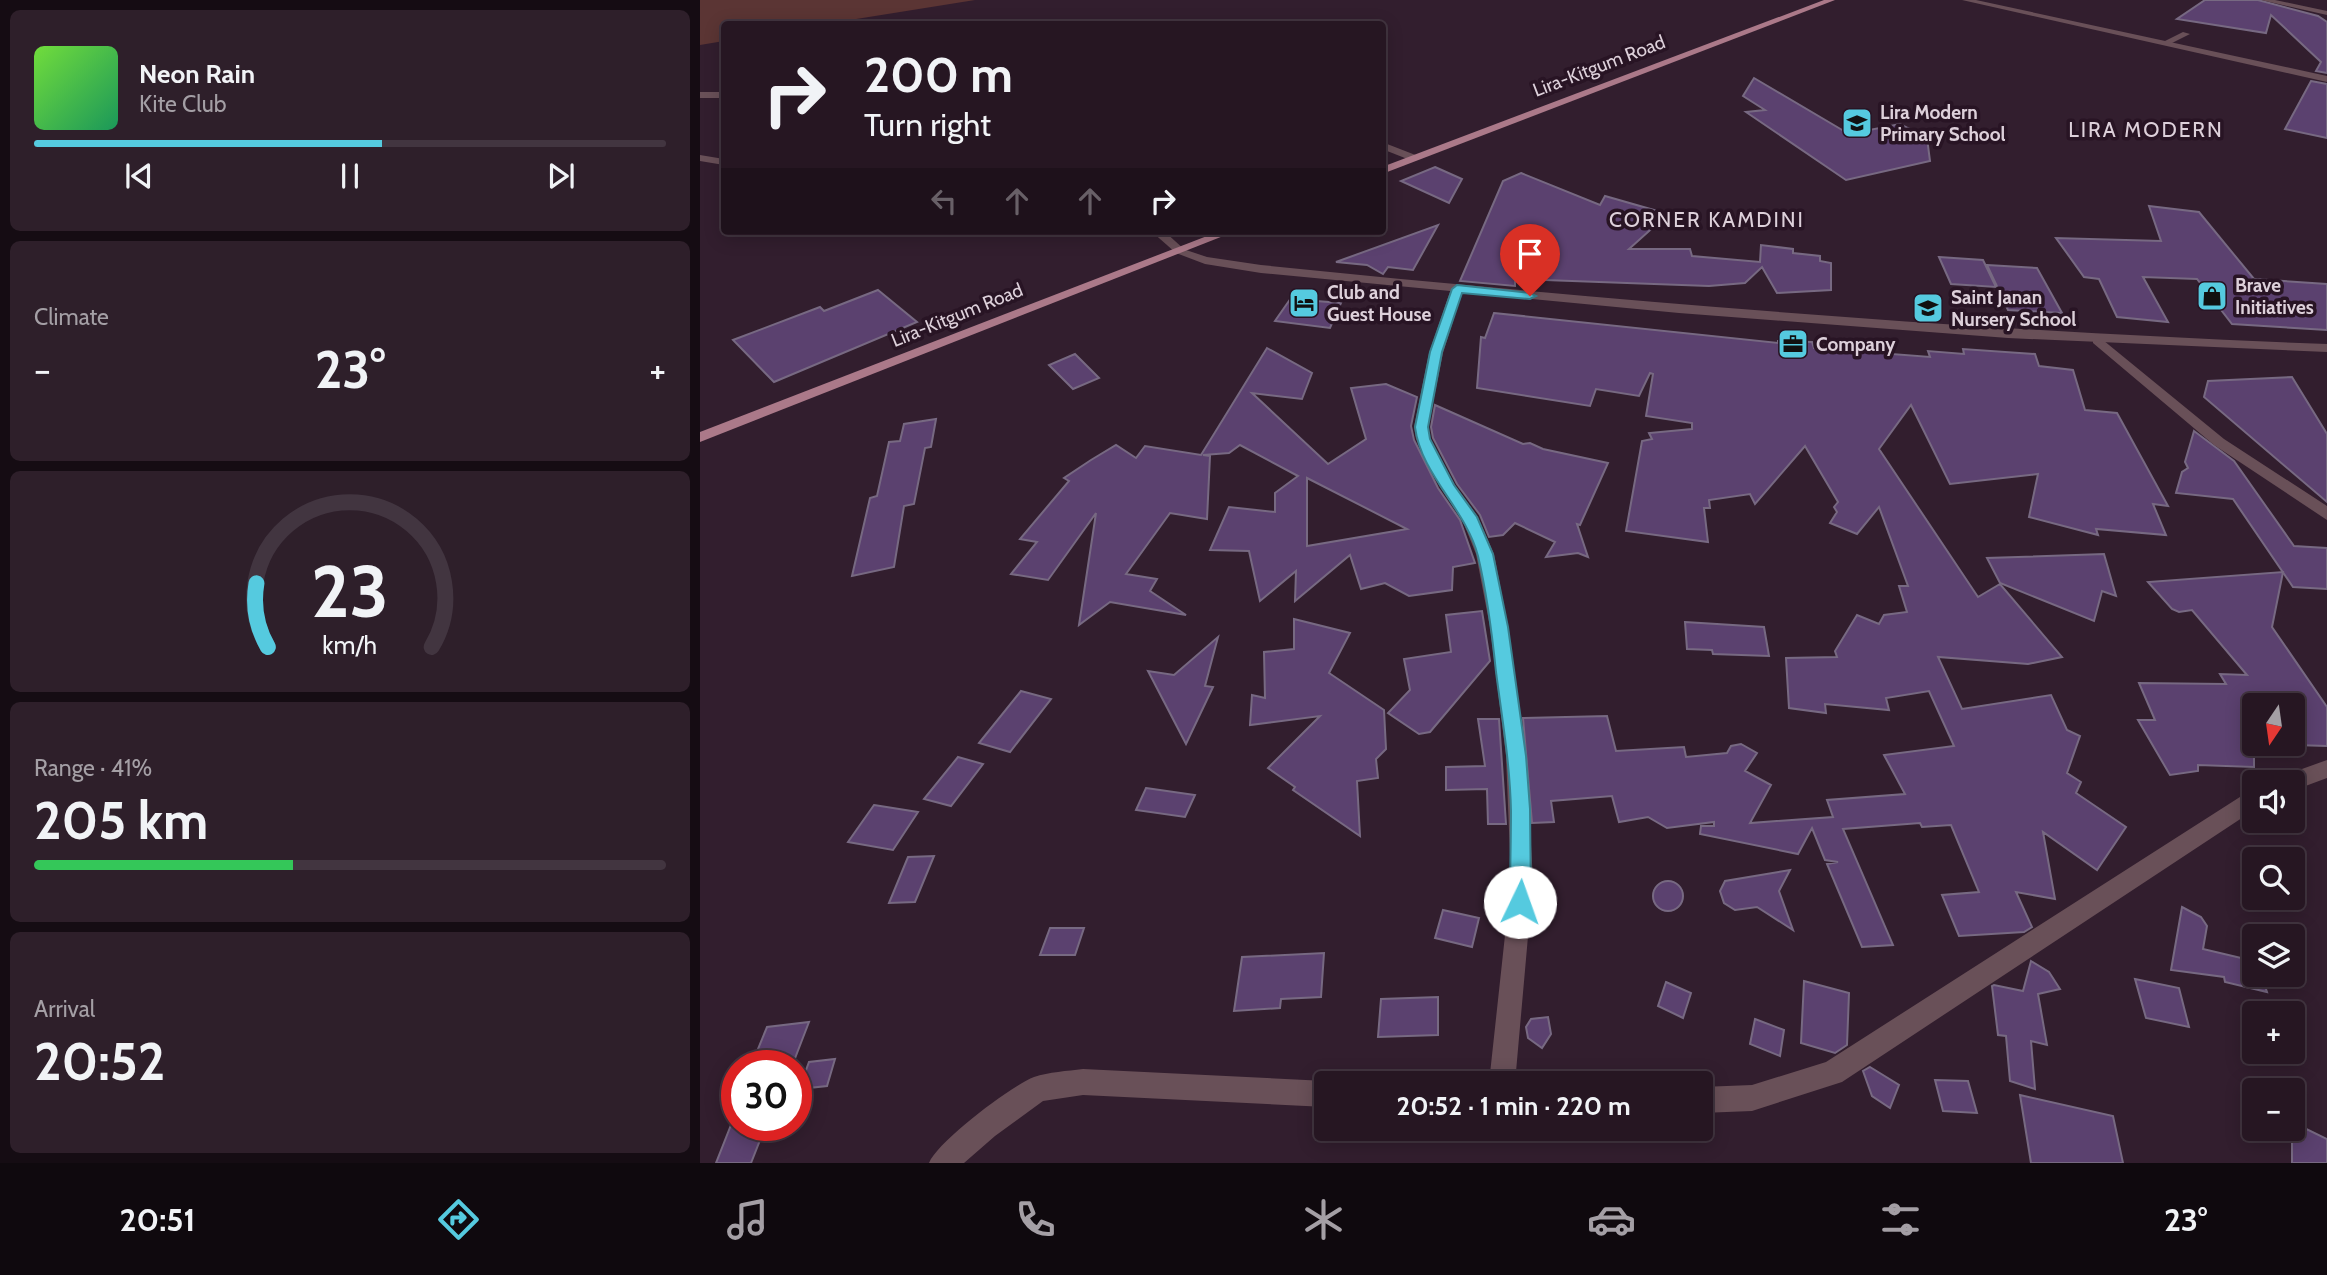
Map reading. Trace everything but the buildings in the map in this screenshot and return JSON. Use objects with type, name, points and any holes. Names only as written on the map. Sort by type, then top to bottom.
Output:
[{"type":"main road","name":"Lira-Kitgum Road","points":[[1386,169],[1830,0]]},
{"type":"main road","name":"Lira-Kitgum Road","points":[[700,438],[1039,303],[1220,235]]},
{"type":"street","points":[[1966,0],[2327,79]]},
{"type":"street","points":[[2265,0],[2327,13]]},
{"type":"street","points":[[2165,43],[2186,34]]},
{"type":"street","points":[[700,95],[721,95]]},
{"type":"street","points":[[1386,147],[1415,158]]},
{"type":"street","points":[[700,158],[721,162]]},
{"type":"street","points":[[1162,235],[1180,251],[1205,260],[1262,269],[1457,289],[1805,320],[2098,340],[2327,348]]},
{"type":"street","points":[[1457,289],[1436,352],[1422,427],[1423,439],[1448,487],[1470,517],[1485,554],[1499,627],[1516,756],[1522,880],[1503,1071]]},
{"type":"street","points":[[2098,340],[2219,442],[2327,514]]},
{"type":"street","points":[[2305,777],[2327,769]]},
{"type":"street","points":[[1713,1102],[1760,1099],[1833,1073],[2242,807]]},
{"type":"street","points":[[943,1163],[985,1126],[1038,1089],[1083,1082],[1314,1093]]},
{"type":"shaded area","points":[[700,0],[975,0],[844,21],[721,21],[721,42],[700,45]]},
{"type":"place","name":"Lira Modern Primary School","points":[[1857,123]]},
{"type":"place","name":"Brave Initiatives","points":[[2212,296]]},
{"type":"place","name":"Club and Guest House","points":[[1304,303]]},
{"type":"place","name":"Saint Janan Nursery School","points":[[1928,308]]},
{"type":"place","name":"Company","points":[[1793,344]]},
{"type":"district","name":"LIRA MODERN","points":[[2146,129]]},
{"type":"district","name":"CORNER KAMDINI","points":[[1707,219]]},
{"type":"route","points":[[1520,902],[1522,880],[1516,756],[1499,627],[1485,554],[1470,517],[1448,487],[1423,439],[1422,427],[1436,352],[1457,289],[1530,296]]}]
